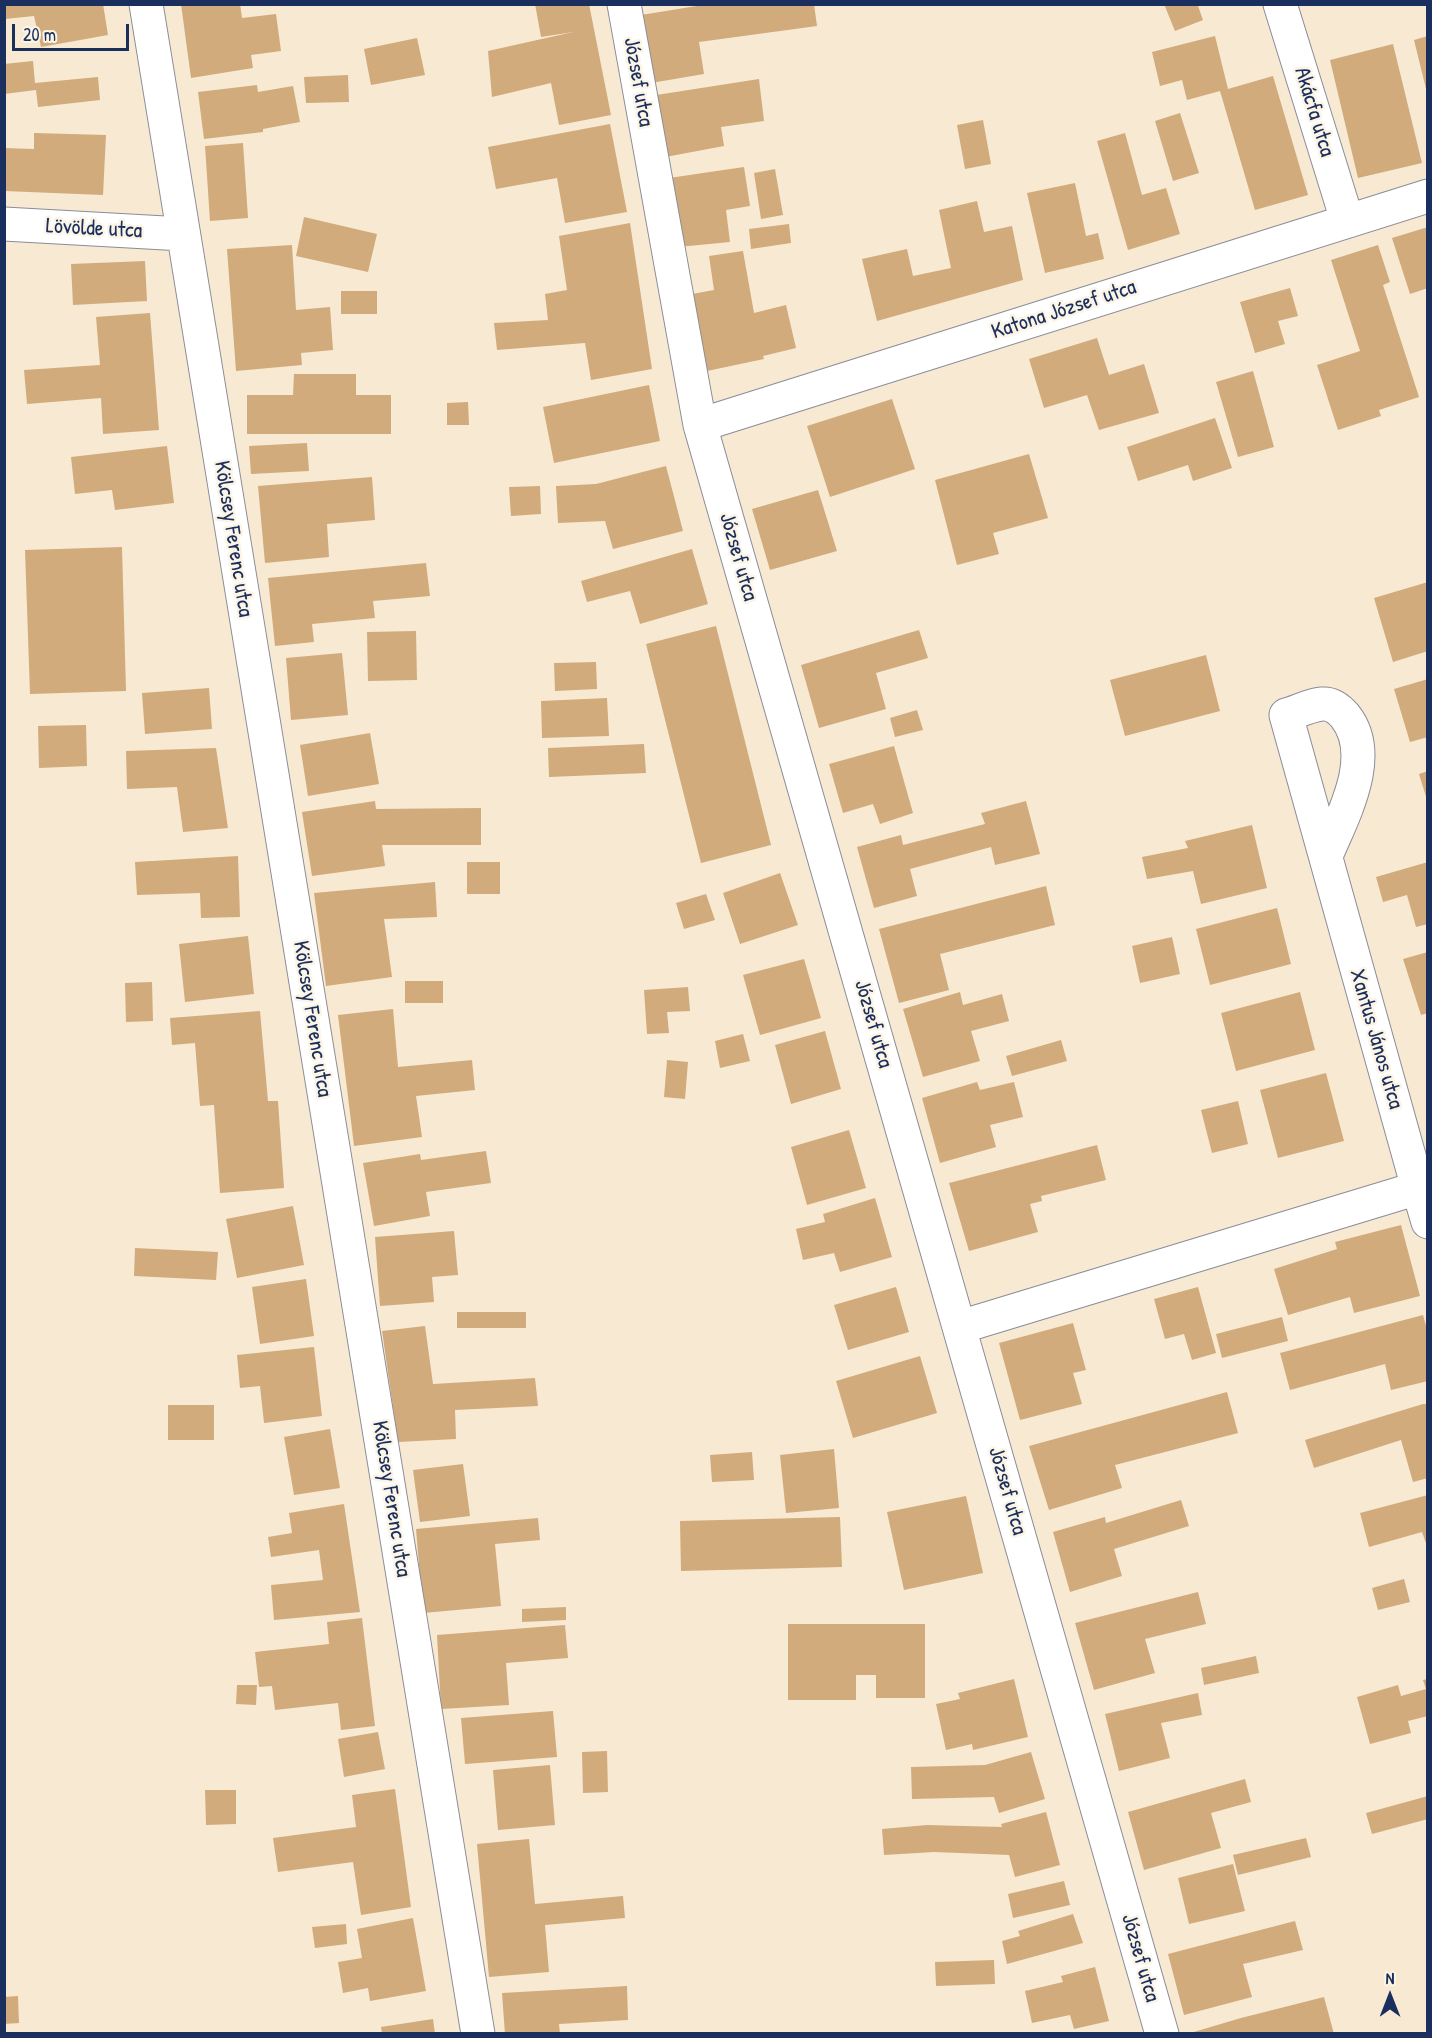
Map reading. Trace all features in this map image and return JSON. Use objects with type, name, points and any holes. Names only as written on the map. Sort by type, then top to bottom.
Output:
[{"type":"street","name":"Kölcsey Ferenc utca","points":[[146,4],[478,2034]]},
{"type":"street","name":"József utca","points":[[624,4],[700,424],[1162,2034]]},
{"type":"street","name":"Akácfa utca","points":[[1280,4],[1347,220]]},
{"type":"street","name":"Katona József utca","points":[[700,424],[1428,196]]},
{"type":"street","name":"Lövölde utca","points":[[4,224],[183,234]]},
{"type":"street","name":"Xantus János utca","points":[[1326,856],[1428,1222]]},
{"type":"street","points":[[960,1326],[1418,1188]]},
{"type":"building","points":[[4,4],[103,4],[108,35],[41,47],[34,16],[5,19]]},
{"type":"building","points":[[181,4],[240,4],[242,18],[276,14],[281,51],[251,55],[253,68],[191,78]]},
{"type":"building","points":[[535,4],[589,4],[611,115],[559,125],[551,83],[492,97],[488,51],[573,32],[541,37]]},
{"type":"building","points":[[709,4],[814,4],[817,26],[699,42],[704,74],[651,83],[641,15]]},
{"type":"building","points":[[1164,4],[1202,4],[1198,6],[1203,20],[1175,31]]},
{"type":"building","points":[[1215,36],[1228,89],[1273,76],[1308,195],[1255,210],[1220,91],[1187,100],[1182,80],[1160,86],[1152,52]]},
{"type":"building","points":[[1428,36],[1428,93],[1427,93],[1414,40]]},
{"type":"building","points":[[417,38],[425,75],[371,85],[364,49]]},
{"type":"building","points":[[1393,44],[1422,163],[1358,178],[1330,60]]},
{"type":"building","points":[[33,61],[35,83],[98,77],[100,100],[38,107],[36,90],[4,94],[4,64]]},
{"type":"building","points":[[348,75],[349,102],[306,103],[304,77]]},
{"type":"building","points":[[759,79],[764,121],[721,127],[724,146],[660,158],[650,96]]},
{"type":"building","points":[[257,85],[258,92],[293,86],[300,122],[263,129],[263,132],[204,139],[198,92]]},
{"type":"building","points":[[1180,113],[1199,173],[1173,181],[1155,121]]},
{"type":"building","points":[[983,120],[991,164],[965,169],[957,125]]},
{"type":"building","points":[[610,124],[627,212],[565,223],[557,178],[496,189],[488,147]]},
{"type":"building","points":[[34,133],[106,135],[103,195],[4,191],[4,148],[34,149]]},
{"type":"building","points":[[1125,133],[1142,195],[1166,188],[1180,234],[1128,250],[1097,141]]},
{"type":"building","points":[[243,143],[248,218],[210,221],[205,146]]},
{"type":"building","points":[[744,167],[750,206],[726,210],[730,242],[678,247],[669,178]]},
{"type":"building","points":[[775,169],[783,215],[761,219],[754,173]]},
{"type":"building","points":[[1075,183],[1086,236],[1098,233],[1104,259],[1045,273],[1027,193]]},
{"type":"building","points":[[977,201],[984,232],[1012,226],[1023,280],[877,321],[862,259],[907,249],[913,276],[951,268],[939,210]]},
{"type":"building","points":[[304,217],[377,234],[368,272],[296,256]]},
{"type":"building","points":[[630,223],[652,369],[591,380],[585,343],[497,350],[494,323],[548,320],[545,294],[567,290],[559,236]]},
{"type":"building","points":[[789,224],[791,243],[751,249],[749,229]]},
{"type":"building","points":[[1428,227],[1428,288],[1410,294],[1392,238]]},
{"type":"building","points":[[292,245],[296,310],[330,307],[333,350],[301,353],[302,365],[236,371],[227,249]]},
{"type":"building","points":[[1378,245],[1390,282],[1383,285],[1419,397],[1379,410],[1381,416],[1338,430],[1317,365],[1360,351],[1331,260]]},
{"type":"building","points":[[743,251],[754,313],[786,305],[796,348],[763,356],[764,359],[707,371],[692,294],[714,290],[709,256]]},
{"type":"building","points":[[145,261],[147,301],[73,305],[71,264]]},
{"type":"building","points":[[1290,288],[1298,316],[1278,321],[1285,344],[1255,353],[1240,302]]},
{"type":"building","points":[[341,291],[377,291],[377,314],[341,314]]},
{"type":"building","points":[[150,313],[159,430],[103,434],[101,398],[27,404],[24,370],[100,365],[96,317]]},
{"type":"building","points":[[1097,338],[1109,375],[1144,364],[1159,413],[1099,430],[1087,395],[1044,408],[1029,359]]},
{"type":"building","points":[[1253,371],[1274,447],[1238,457],[1216,382]]},
{"type":"building","points":[[294,374],[356,374],[356,395],[391,395],[391,434],[247,434],[247,395],[293,395]]},
{"type":"building","points":[[649,385],[660,441],[554,463],[543,407]]},
{"type":"building","points":[[892,399],[915,469],[830,497],[807,426]]},
{"type":"building","points":[[468,402],[469,425],[447,425],[447,403]]},
{"type":"building","points":[[1215,418],[1232,468],[1193,481],[1188,465],[1138,481],[1127,447]]},
{"type":"building","points":[[307,443],[309,471],[251,474],[249,446]]},
{"type":"building","points":[[167,446],[174,503],[115,510],[112,490],[75,494],[71,457]]},
{"type":"building","points":[[1029,454],[1048,518],[993,533],[999,554],[957,565],[935,480]]},
{"type":"building","points":[[666,466],[683,531],[613,549],[605,521],[558,523],[556,486],[596,484]]},
{"type":"building","points":[[372,477],[375,520],[327,524],[329,557],[265,563],[258,486]]},
{"type":"building","points":[[540,486],[541,514],[511,516],[509,487]]},
{"type":"building","points":[[818,490],[837,551],[770,570],[752,509]]},
{"type":"building","points":[[122,547],[126,691],[30,694],[25,550]]},
{"type":"building","points":[[692,549],[708,604],[640,624],[630,591],[587,602],[581,581]]},
{"type":"building","points":[[426,563],[430,596],[373,601],[375,618],[312,624],[314,642],[275,646],[268,578]]},
{"type":"building","points":[[1428,582],[1428,651],[1393,662],[1374,598]]},
{"type":"building","points":[[716,626],[771,845],[701,863],[646,644]]},
{"type":"building","points":[[919,630],[928,658],[876,673],[886,709],[819,728],[801,665]]},
{"type":"building","points":[[416,631],[417,680],[368,681],[367,632]]},
{"type":"building","points":[[342,653],[348,715],[291,720],[286,658]]},
{"type":"building","points":[[1206,655],[1220,711],[1125,736],[1110,680]]},
{"type":"building","points":[[596,662],[597,689],[555,691],[554,663]]},
{"type":"building","points":[[1428,679],[1428,737],[1410,742],[1394,689]]},
{"type":"building","points":[[209,688],[212,729],[145,734],[142,693]]},
{"type":"building","points":[[607,698],[609,736],[542,738],[541,701]]},
{"type":"building","points":[[917,710],[923,730],[895,737],[890,718]]},
{"type":"building","points":[[86,725],[87,766],[39,768],[38,726]]},
{"type":"building","points":[[370,733],[379,784],[308,796],[300,745]]},
{"type":"building","points":[[644,744],[646,773],[549,777],[548,748]]},
{"type":"building","points":[[894,746],[913,813],[880,824],[873,804],[843,813],[829,764]]},
{"type":"building","points":[[216,748],[228,828],[183,832],[177,787],[127,789],[126,751]]},
{"type":"building","points":[[1428,771],[1428,800],[1427,800],[1419,774]]},
{"type":"building","points":[[375,801],[376,809],[481,808],[481,845],[382,845],[385,866],[312,876],[302,812]]},
{"type":"building","points":[[1026,801],[1040,854],[995,865],[991,847],[910,869],[917,896],[874,908],[857,847],[901,835],[903,845],[985,824],[981,813]]},
{"type":"building","points":[[1252,825],[1267,888],[1201,904],[1193,871],[1147,879],[1142,857],[1188,848],[1185,841]]},
{"type":"building","points":[[238,856],[240,917],[201,918],[200,893],[137,895],[135,862]]},
{"type":"building","points":[[467,862],[500,862],[500,894],[467,894]]},
{"type":"building","points":[[1428,862],[1428,924],[1416,927],[1407,895],[1383,902],[1376,877]]},
{"type":"building","points":[[780,873],[798,925],[740,944],[723,893]]},
{"type":"building","points":[[435,882],[437,917],[384,919],[392,977],[326,986],[314,893]]},
{"type":"building","points":[[1046,886],[1055,925],[940,954],[949,990],[899,1003],[879,929]]},
{"type":"building","points":[[706,894],[715,920],[684,929],[676,903]]},
{"type":"building","points":[[1277,908],[1291,964],[1210,985],[1196,929]]},
{"type":"building","points":[[248,936],[254,994],[185,1002],[179,944]]},
{"type":"building","points":[[1172,937],[1180,974],[1140,983],[1132,946]]},
{"type":"building","points":[[1428,952],[1428,1013],[1421,1015],[1403,959]]},
{"type":"building","points":[[804,959],[821,1018],[760,1035],[743,975]]},
{"type":"building","points":[[405,981],[443,981],[443,1003],[405,1003]]},
{"type":"building","points":[[152,982],[153,1021],[126,1022],[125,983]]},
{"type":"building","points":[[688,987],[690,1011],[667,1012],[669,1033],[647,1034],[644,990]]},
{"type":"building","points":[[960,992],[963,1005],[1002,994],[1009,1021],[971,1031],[980,1061],[923,1077],[903,1009]]},
{"type":"building","points":[[1300,992],[1315,1050],[1236,1071],[1221,1013]]},
{"type":"building","points":[[393,1009],[398,1067],[472,1060],[475,1090],[416,1096],[422,1137],[354,1146],[338,1015]]},
{"type":"building","points":[[260,1011],[268,1101],[278,1101],[284,1188],[220,1193],[214,1105],[200,1106],[195,1043],[172,1045],[170,1018]]},
{"type":"building","points":[[825,1031],[841,1089],[791,1104],[775,1045]]},
{"type":"building","points":[[743,1034],[750,1061],[720,1068],[715,1041]]},
{"type":"building","points":[[1061,1040],[1067,1061],[1012,1076],[1006,1056]]},
{"type":"building","points":[[667,1060],[688,1062],[685,1099],[664,1097]]},
{"type":"building","points":[[1326,1073],[1344,1141],[1278,1158],[1260,1090]]},
{"type":"building","points":[[977,1082],[980,1090],[1014,1082],[1023,1117],[990,1125],[996,1147],[940,1163],[922,1098]]},
{"type":"building","points":[[1238,1101],[1248,1144],[1212,1153],[1201,1110]]},
{"type":"building","points":[[849,1130],[866,1188],[807,1205],[791,1147]]},
{"type":"building","points":[[1097,1145],[1106,1180],[1041,1196],[1042,1201],[1030,1204],[1038,1232],[969,1251],[949,1183]]},
{"type":"building","points":[[486,1151],[491,1183],[426,1192],[430,1216],[374,1226],[363,1163],[420,1154],[421,1160]]},
{"type":"building","points":[[875,1198],[892,1257],[840,1272],[834,1253],[803,1260],[796,1229],[825,1222],[823,1214]]},
{"type":"building","points":[[293,1206],[304,1265],[237,1278],[226,1219]]},
{"type":"building","points":[[1401,1225],[1420,1296],[1354,1313],[1350,1297],[1288,1315],[1274,1269],[1337,1249],[1335,1242]]},
{"type":"building","points":[[454,1231],[458,1275],[432,1277],[434,1302],[380,1306],[375,1237]]},
{"type":"building","points":[[135,1248],[218,1252],[216,1280],[134,1276]]},
{"type":"building","points":[[306,1279],[314,1336],[260,1344],[252,1287]]},
{"type":"building","points":[[896,1287],[909,1332],[848,1350],[834,1305]]},
{"type":"building","points":[[1198,1287],[1216,1353],[1192,1360],[1184,1334],[1165,1339],[1154,1299]]},
{"type":"building","points":[[457,1312],[526,1312],[526,1328],[457,1328]]},
{"type":"building","points":[[1423,1315],[1428,1333],[1428,1381],[1391,1390],[1385,1364],[1290,1390],[1280,1353]]},
{"type":"building","points":[[1282,1317],[1288,1341],[1222,1358],[1216,1334]]},
{"type":"building","points":[[1073,1323],[1086,1370],[1073,1373],[1082,1404],[1020,1420],[999,1343]]},
{"type":"building","points":[[425,1326],[433,1384],[535,1378],[538,1406],[455,1410],[456,1439],[398,1442],[382,1331]]},
{"type":"building","points":[[314,1347],[322,1416],[264,1423],[260,1386],[240,1388],[237,1355]]},
{"type":"building","points":[[920,1356],[937,1413],[853,1438],[836,1381]]},
{"type":"building","points":[[1227,1392],[1238,1433],[1115,1465],[1122,1488],[1049,1510],[1029,1446]]},
{"type":"building","points":[[1428,1404],[1428,1478],[1413,1482],[1401,1440],[1314,1468],[1305,1440]]},
{"type":"building","points":[[168,1405],[214,1405],[214,1440],[168,1440]]},
{"type":"building","points":[[330,1429],[340,1488],[294,1495],[284,1437]]},
{"type":"building","points":[[834,1449],[839,1508],[786,1513],[780,1455]]},
{"type":"building","points":[[752,1452],[754,1480],[712,1482],[710,1455]]},
{"type":"building","points":[[463,1464],[470,1516],[420,1522],[413,1470]]},
{"type":"building","points":[[1428,1495],[1428,1549],[1422,1532],[1369,1547],[1360,1513]]},
{"type":"building","points":[[966,1496],[983,1573],[904,1590],[887,1512]]},
{"type":"building","points":[[1181,1500],[1189,1526],[1114,1549],[1122,1576],[1070,1592],[1053,1532],[1105,1517],[1106,1523]]},
{"type":"building","points":[[344,1504],[360,1612],[274,1620],[271,1585],[323,1580],[319,1550],[271,1557],[268,1537],[292,1533],[289,1513]]},
{"type":"building","points":[[840,1517],[842,1567],[681,1571],[680,1521]]},
{"type":"building","points":[[538,1518],[540,1540],[495,1544],[501,1606],[423,1613],[416,1529]]},
{"type":"building","points":[[1404,1579],[1410,1602],[1378,1610],[1372,1588]]},
{"type":"building","points":[[1198,1592],[1206,1624],[1145,1639],[1155,1673],[1094,1690],[1075,1623]]},
{"type":"building","points":[[566,1607],[566,1620],[522,1622],[522,1609]]},
{"type":"building","points":[[362,1618],[375,1726],[341,1730],[338,1703],[275,1710],[272,1686],[259,1687],[255,1652],[329,1644],[327,1622]]},
{"type":"building","points":[[788,1624],[925,1624],[925,1698],[876,1698],[876,1675],[856,1675],[856,1700],[788,1700]]},
{"type":"building","points":[[565,1625],[568,1658],[506,1663],[509,1705],[441,1709],[437,1635]]},
{"type":"building","points":[[1256,1656],[1259,1673],[1204,1685],[1201,1668]]},
{"type":"building","points":[[1014,1679],[1028,1737],[973,1750],[972,1744],[946,1750],[936,1704],[960,1699],[958,1693]]},
{"type":"building","points":[[1428,1679],[1428,1716],[1408,1721],[1411,1733],[1370,1744],[1357,1697],[1398,1685],[1401,1696],[1426,1689],[1423,1680]]},
{"type":"building","points":[[237,1685],[257,1685],[256,1705],[236,1704]]},
{"type":"building","points":[[1198,1693],[1202,1715],[1161,1723],[1170,1758],[1119,1771],[1105,1714]]},
{"type":"building","points":[[553,1711],[557,1757],[465,1764],[461,1718]]},
{"type":"building","points":[[378,1732],[385,1769],[344,1777],[338,1739]]},
{"type":"building","points":[[607,1751],[608,1792],[583,1793],[582,1752]]},
{"type":"building","points":[[1031,1752],[1045,1799],[999,1813],[994,1797],[912,1799],[911,1767],[985,1765]]},
{"type":"building","points":[[550,1765],[555,1825],[498,1830],[493,1770]]},
{"type":"building","points":[[1245,1779],[1251,1802],[1211,1813],[1221,1848],[1144,1870],[1128,1812]]},
{"type":"building","points":[[395,1789],[411,1907],[361,1915],[353,1862],[278,1872],[273,1838],[356,1827],[352,1795]]},
{"type":"building","points":[[205,1790],[236,1790],[236,1824],[206,1825]]},
{"type":"building","points":[[1428,1796],[1428,1819],[1372,1834],[1366,1813]]},
{"type":"building","points":[[1046,1812],[1060,1865],[1015,1877],[1009,1855],[934,1852],[884,1855],[882,1829],[927,1825],[1002,1827],[1001,1824]]},
{"type":"building","points":[[1306,1838],[1311,1857],[1238,1875],[1233,1855]]},
{"type":"building","points":[[529,1839],[535,1904],[623,1896],[625,1918],[545,1925],[549,1972],[489,1977],[477,1844]]},
{"type":"building","points":[[1233,1864],[1245,1911],[1189,1924],[1178,1878]]},
{"type":"building","points":[[1064,1881],[1070,1905],[1013,1918],[1008,1894]]},
{"type":"building","points":[[1073,1914],[1083,1943],[1007,1964],[1002,1941],[1020,1936],[1018,1931]]},
{"type":"building","points":[[413,1918],[426,1991],[370,2001],[368,1988],[343,1993],[338,1962],[362,1958],[357,1929]]},
{"type":"building","points":[[1295,1921],[1303,1950],[1243,1964],[1252,1997],[1184,2015],[1168,1954]]},
{"type":"building","points":[[346,1924],[347,1944],[315,1948],[312,1927]]},
{"type":"building","points":[[994,1960],[995,1984],[936,1986],[935,1962]]},
{"type":"building","points":[[1095,1967],[1109,2021],[1074,2029],[1070,2015],[1032,2023],[1025,1991],[1063,1982],[1061,1976]]},
{"type":"building","points":[[627,1986],[628,2020],[559,2024],[560,2034],[505,2034],[502,1993]]},
{"type":"building","points":[[18,1996],[19,2023],[4,2024],[4,1997]]},
{"type":"building","points":[[1324,1997],[1334,2034],[1187,2034],[1241,2018]]},
{"type":"building","points":[[433,2019],[435,2034],[382,2034],[381,2027]]}]
